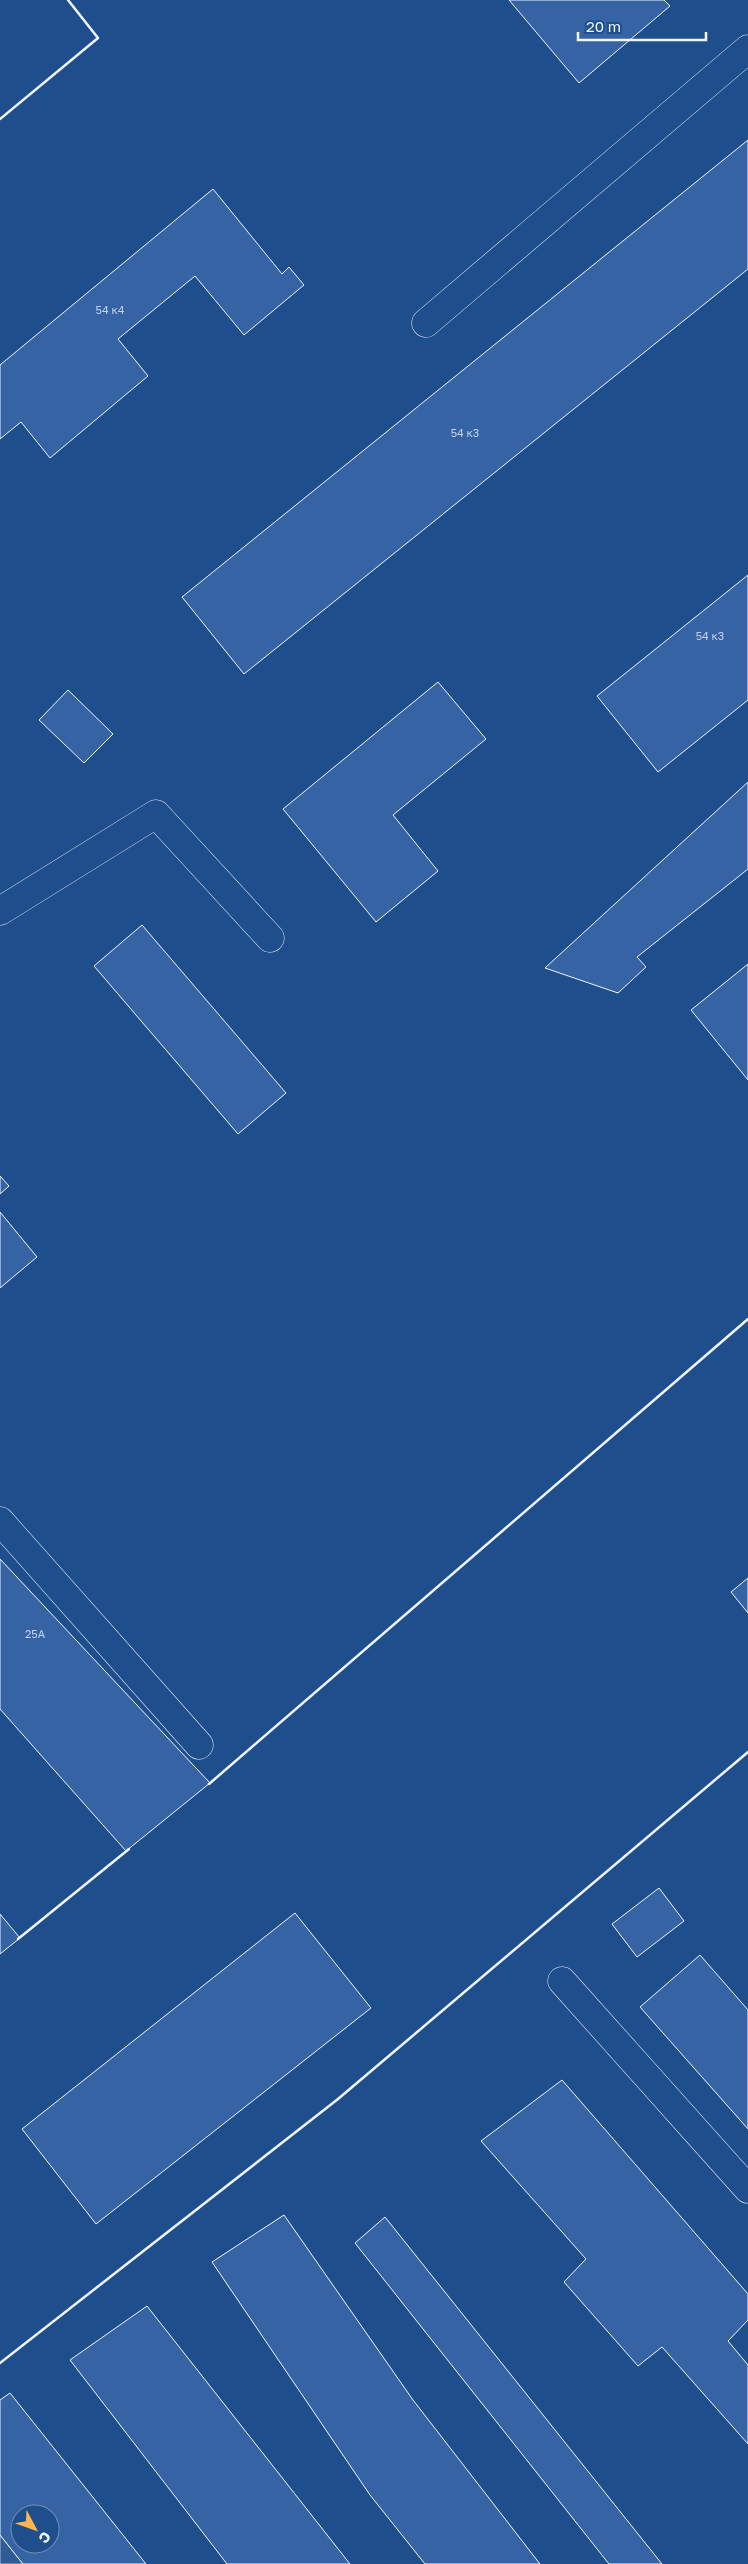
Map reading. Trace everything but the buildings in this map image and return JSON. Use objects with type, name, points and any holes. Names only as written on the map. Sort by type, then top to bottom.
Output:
[{"type":"lane","points":[[426,323],[748,49]]},
{"type":"lane","points":[[0,911],[156,814],[270,938]]},
{"type":"lane","points":[[0,1521],[199,1745]]},
{"type":"lane","points":[[562,1981],[748,2190]]},
{"type":"shaded area","points":[[0,2535],[10,2548],[10,2554],[15,2554],[23,2564],[0,2564]]},
{"type":"wall","points":[[0,119],[98,38],[68,0]]},
{"type":"wall","points":[[209,1784],[748,1319]]},
{"type":"wall","points":[[0,2363],[338,2099],[748,1752]]},
{"type":"wall","points":[[18,1939],[129,1849]]}]
